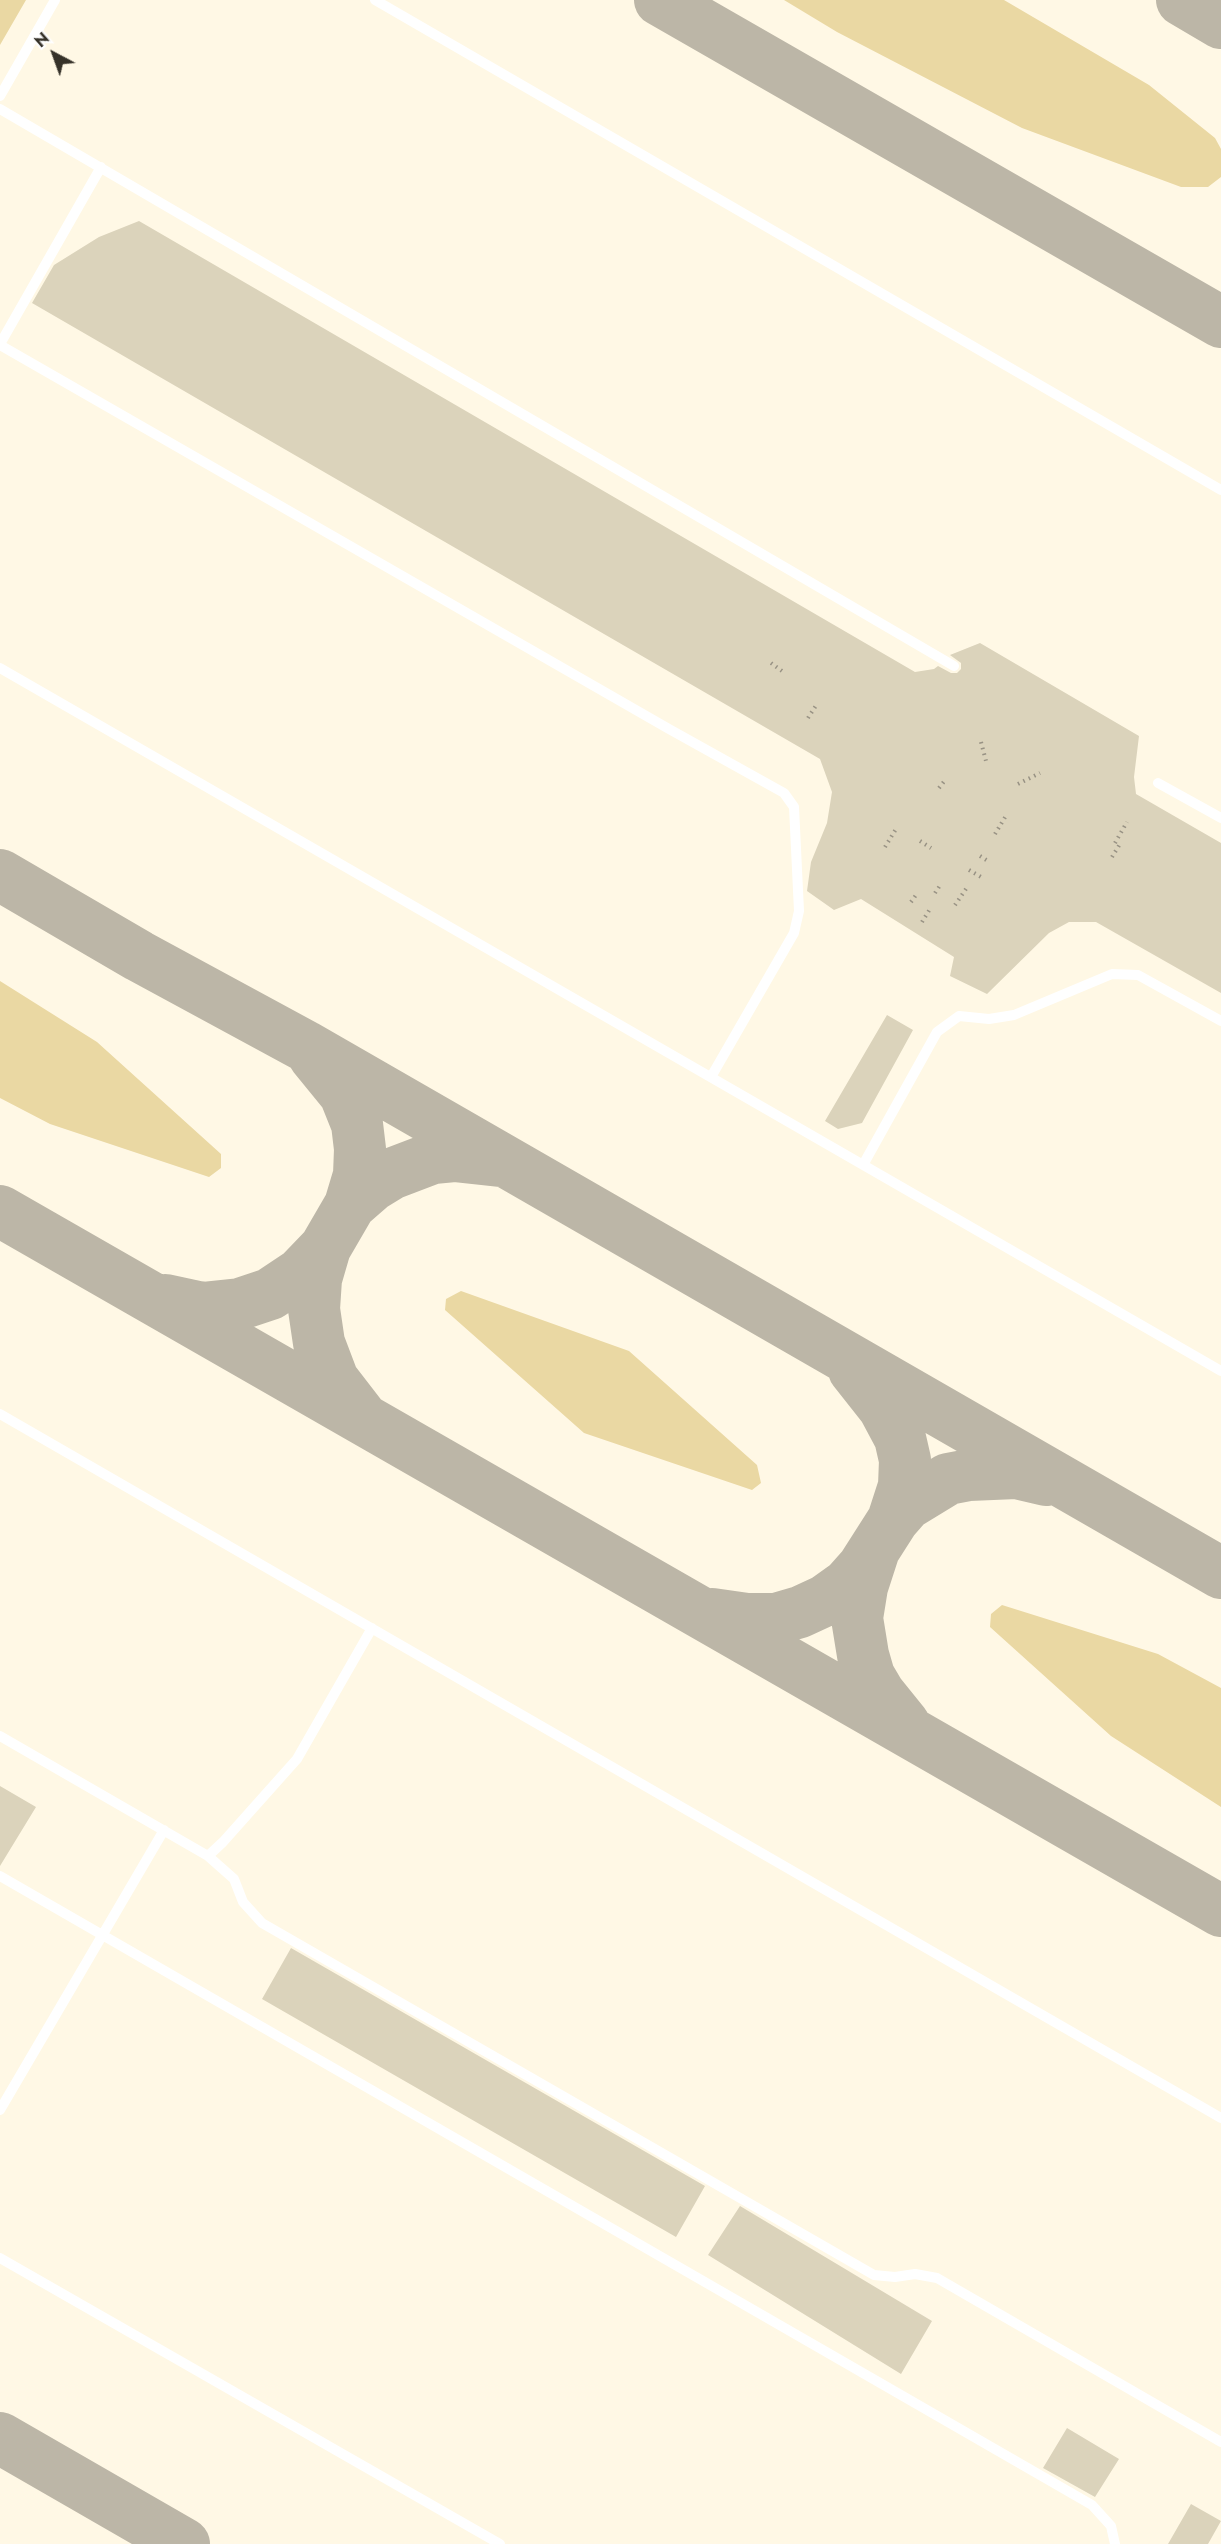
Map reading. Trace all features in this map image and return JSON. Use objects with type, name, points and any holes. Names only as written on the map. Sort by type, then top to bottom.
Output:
[{"type":"lane","points":[[0,96],[55,0]]},
{"type":"lane","points":[[375,0],[1221,490]]},
{"type":"lane","points":[[0,108],[954,666]]},
{"type":"lane","points":[[101,168],[0,345],[784,793],[795,807],[799,911],[794,933],[711,1077]]},
{"type":"lane","points":[[0,668],[1221,1371]]},
{"type":"lane","points":[[1158,783],[1221,818]]},
{"type":"lane","points":[[863,1165],[938,1032],[959,1016],[988,1019],[1014,1015],[1112,974],[1138,975],[1221,1021]]},
{"type":"lane","points":[[0,1414],[1221,2118]]},
{"type":"lane","points":[[208,1856],[297,1759],[372,1628]]},
{"type":"lane","points":[[0,1736],[208,1856],[234,1879],[243,1902],[252,1913],[272,1929],[874,2275],[895,2277],[915,2274],[937,2278],[1221,2442]]},
{"type":"lane","points":[[0,2109],[164,1830]]},
{"type":"lane","points":[[0,1876],[1092,2505],[1111,2526],[1115,2544]]},
{"type":"lane","points":[[0,2258],[500,2544]]},
{"type":"path","points":[[771,663],[782,670]]},
{"type":"path","points":[[808,718],[817,704]]},
{"type":"path","points":[[981,742],[986,761]]},
{"type":"path","points":[[1018,784],[1040,773]]},
{"type":"path","points":[[939,788],[946,779]]},
{"type":"path","points":[[995,834],[1007,814]]},
{"type":"path","points":[[1112,857],[1127,822]]},
{"type":"path","points":[[885,847],[896,829]]},
{"type":"path","points":[[920,841],[931,848]]},
{"type":"path","points":[[980,856],[988,861]]},
{"type":"path","points":[[969,870],[981,877]]},
{"type":"path","points":[[935,893],[941,884]]},
{"type":"path","points":[[956,905],[968,886]]},
{"type":"path","points":[[911,902],[916,895]]},
{"type":"path","points":[[922,921],[930,909]]},
{"type":"shaded area","points":[[0,0],[26,0],[0,45]]},
{"type":"shaded area","points":[[784,0],[1004,0],[1149,85],[1215,138],[1221,149],[1221,177],[1208,187],[1181,187],[1022,128],[837,32]]},
{"type":"shaded area","points":[[0,981],[97,1042],[221,1154],[221,1168],[209,1177],[50,1124],[0,1098]]},
{"type":"shaded area","points":[[461,1291],[629,1351],[757,1465],[761,1483],[752,1490],[584,1433],[445,1310],[446,1299]]},
{"type":"shaded area","points":[[1002,1605],[1158,1654],[1221,1688],[1221,1807],[1111,1736],[990,1627],[991,1614]]},
{"type":"building","points":[[139,221],[915,672],[934,669],[938,666],[951,673],[957,673],[961,669],[961,663],[950,655],[980,643],[1139,736],[1134,777],[1136,794],[1221,843],[1221,993],[1096,922],[1069,922],[1049,933],[987,994],[950,976],[954,957],[861,899],[834,910],[807,891],[811,862],[827,823],[832,792],[820,759],[32,303],[54,265],[99,237]]},
{"type":"building","points":[[887,1015],[913,1030],[862,1123],[838,1129],[825,1121]]},
{"type":"building","points":[[0,1786],[36,1807],[0,1866]]},
{"type":"building","points":[[291,1948],[705,2186],[676,2237],[262,1999]]},
{"type":"building","points":[[740,2206],[932,2321],[901,2374],[708,2255]]},
{"type":"building","points":[[1067,2428],[1119,2459],[1095,2497],[1043,2468]]},
{"type":"building","points":[[1191,2504],[1221,2521],[1208,2544],[1168,2544]]},
{"type":"taxiway","points":[[660,0],[1221,322]]},
{"type":"taxiway","points":[[1182,0],[1221,23]]},
{"type":"taxiway","points":[[0,875],[139,956],[305,1046],[1221,1573]]},
{"type":"taxiway","points":[[165,1300],[202,1308],[240,1304],[270,1294],[300,1274],[325,1248],[350,1205],[359,1175],[360,1149],[357,1124],[345,1094],[314,1056]]},
{"type":"taxiway","points":[[350,1205],[373,1185],[391,1174],[433,1158],[454,1156],[500,1161]]},
{"type":"taxiway","points":[[0,1211],[1221,1911]]},
{"type":"taxiway","points":[[325,1248],[316,1279],[314,1309],[319,1343],[333,1380],[360,1415]]},
{"type":"taxiway","points":[[854,1370],[884,1408],[900,1438],[905,1460],[904,1486],[893,1520]]},
{"type":"taxiway","points":[[712,1614],[747,1619],[776,1619],[800,1612],[826,1600],[847,1585],[863,1567],[893,1520],[907,1504],[948,1479],[969,1475],[1016,1473],[1046,1480]]},
{"type":"taxiway","points":[[873,1553],[862,1587],[857,1618],[863,1655],[869,1676],[879,1693],[904,1724]]},
{"type":"taxiway","points":[[0,2438],[184,2544]]}]
